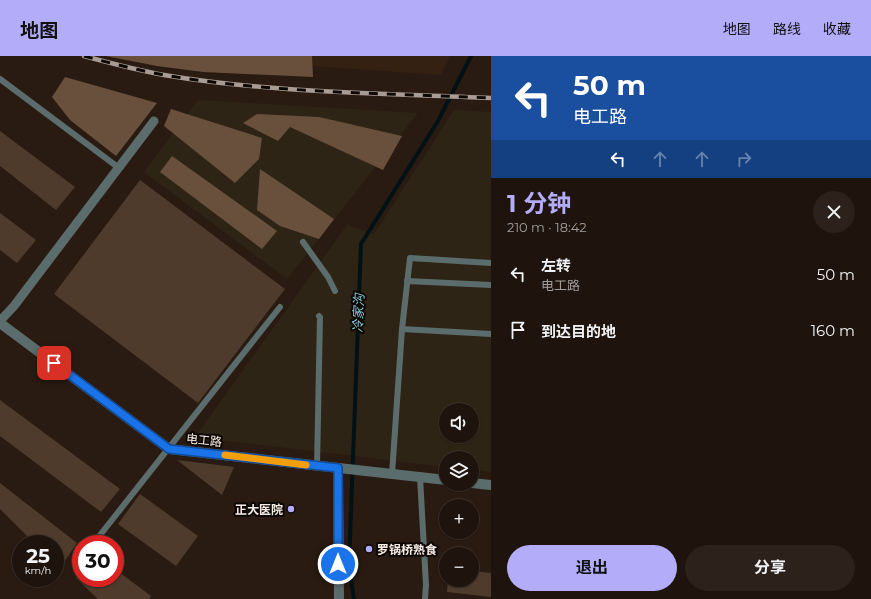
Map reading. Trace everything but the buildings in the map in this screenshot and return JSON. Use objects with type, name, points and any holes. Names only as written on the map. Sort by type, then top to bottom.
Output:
[{"type":"street","points":[[1,325],[154,121]]},
{"type":"street","name":"电工路","points":[[1,325],[169,449],[439,479]]},
{"type":"street","points":[[338,468],[339,599]]},
{"type":"street","points":[[479,484],[491,485]]},
{"type":"lane","points":[[0,79],[119,168]]},
{"type":"lane","points":[[303,242],[328,277],[335,292]]},
{"type":"lane","points":[[392,474],[402,328],[410,258],[491,263]]},
{"type":"lane","points":[[407,281],[491,285]]},
{"type":"lane","points":[[100,535],[280,307]]},
{"type":"lane","points":[[317,466],[319,316]]},
{"type":"lane","points":[[402,328],[491,334]]},
{"type":"lane","points":[[420,477],[426,585],[425,599]]},
{"type":"shaded area","points":[[106,56],[312,56],[313,77],[203,72],[157,66]]},
{"type":"shaded area","points":[[202,56],[450,56],[441,75],[213,59]]},
{"type":"shaded area","points":[[65,77],[157,103],[116,156],[70,120],[52,97]]},
{"type":"shaded area","points":[[198,100],[418,113],[287,279],[144,172]]},
{"type":"shaded area","points":[[171,109],[262,138],[259,159],[235,183],[164,126]]},
{"type":"shaded area","points":[[454,110],[491,112],[491,472],[479,471],[479,451],[439,451],[439,466],[195,437],[347,225],[374,234]]},
{"type":"shaded area","points":[[257,114],[319,117],[402,136],[383,170],[290,127],[278,141],[243,123]]},
{"type":"shaded area","points":[[0,131],[75,187],[56,210],[0,166]]},
{"type":"shaded area","points":[[172,156],[277,231],[262,249],[160,172]]},
{"type":"shaded area","points":[[260,169],[334,219],[319,239],[280,226],[257,210]]},
{"type":"shaded area","points":[[140,180],[285,289],[198,403],[54,294]]},
{"type":"shaded area","points":[[0,213],[36,240],[17,263],[0,250]]},
{"type":"shaded area","points":[[0,400],[120,489],[101,512],[0,436]]},
{"type":"shaded area","points":[[177,460],[234,467],[222,495]]},
{"type":"shaded area","points":[[0,483],[72,539],[72,550],[64,562],[64,535],[26,535],[0,509]]},
{"type":"shaded area","points":[[140,494],[198,536],[176,566],[118,524]]},
{"type":"shaded area","points":[[479,572],[491,573],[491,597],[447,592],[447,587],[479,587]]},
{"type":"shaded area","points":[[124,576],[151,596],[149,599],[98,599],[85,587],[124,587]]},
{"type":"waterway","name":"冷家沟","points":[[354,599],[349,565],[361,244],[438,121],[471,56]]},
{"type":"railway","points":[[84,56],[164,75],[204,81],[286,89],[491,98]]},
{"type":"slow traffic","points":[[225,455],[306,465]]},
{"type":"place","name":"正大医院","points":[[291,509]]},
{"type":"place","name":"罗锅桥熟食","points":[[369,549]]},
{"type":"route","points":[[54,363],[169,449],[338,468],[338,564]]}]
